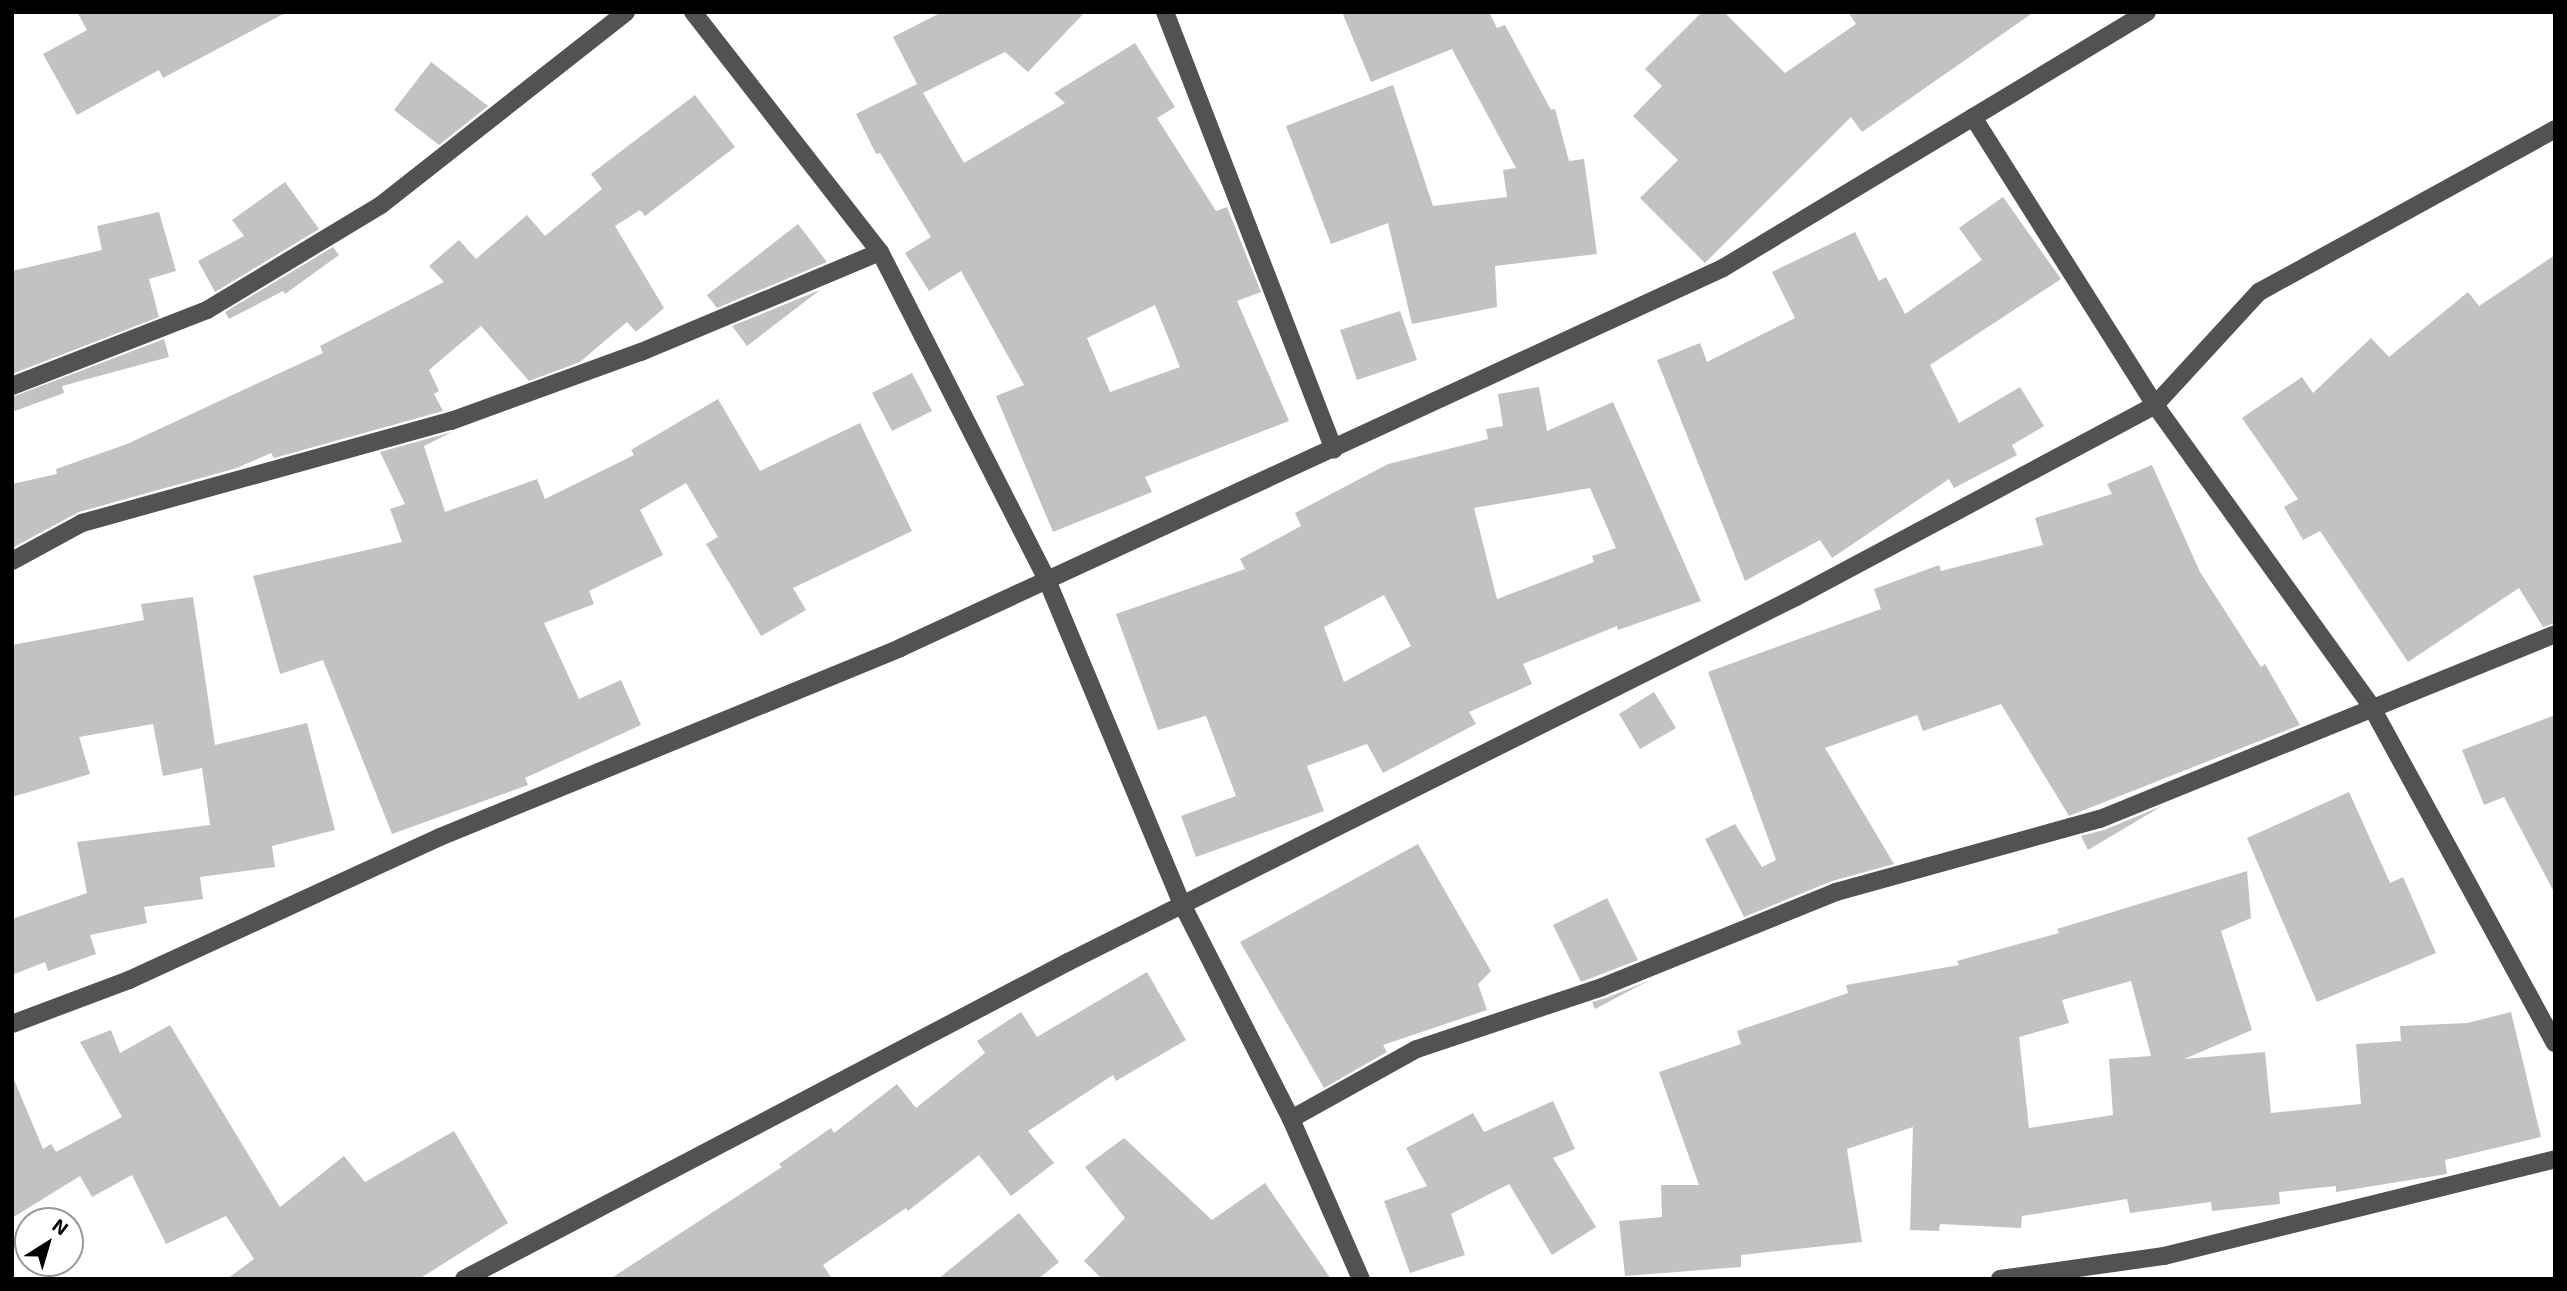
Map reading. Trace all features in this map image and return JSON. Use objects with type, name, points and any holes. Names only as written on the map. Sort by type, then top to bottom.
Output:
[{"type":"street","points":[[12,386],[207,310],[381,205],[626,12]]},
{"type":"street","points":[[693,12],[880,252],[1047,580],[1183,906],[1291,1118],[1361,1279]]},
{"type":"street","points":[[1165,12],[1334,449]]},
{"type":"street","points":[[12,1024],[129,980],[440,837],[900,648],[1723,268],[2147,12]]},
{"type":"street","points":[[1973,117],[2155,405],[2371,706],[2555,1043]]},
{"type":"street","points":[[464,1279],[1068,962],[1796,597],[2155,405],[2259,292],[2555,129]]},
{"type":"street","points":[[12,561],[82,523],[451,421],[641,352],[880,252]]},
{"type":"street","points":[[1291,1118],[1417,1049],[1602,987],[1836,892],[2100,819],[2371,706],[2555,634]]},
{"type":"street","points":[[2000,1279],[2164,1256],[2555,1160]]},
{"type":"building","points":[[77,12],[287,12],[163,78],[159,70],[77,115],[43,54],[87,30]]},
{"type":"building","points":[[942,12],[1085,12],[1028,72],[1005,52],[923,93],[964,163],[1065,103],[1054,93],[1135,43],[1175,107],[1157,118],[1216,211],[1227,207],[1261,292],[1237,301],[1289,421],[1145,477],[1152,492],[1053,532],[996,396],[1024,385],[961,271],[929,291],[905,253],[931,237],[880,153],[876,154],[856,114],[917,84],[893,37]],"holes":[[[1155,305],[1180,367],[1110,392],[1087,338]]]},
{"type":"building","points":[[1342,12],[1489,12],[1497,28],[1505,25],[1551,110],[1555,109],[1569,161],[1584,159],[1597,254],[1495,266],[1497,307],[1412,324],[1388,223],[1331,244],[1286,126],[1393,85],[1433,206],[1507,197],[1503,170],[1516,168],[1452,49],[1371,82]]},
{"type":"building","points":[[1702,12],[1724,12],[1785,73],[1856,24],[1848,12],[2034,12],[1862,132],[1851,117],[1705,263],[1640,198],[1678,160],[1633,116],[1662,86],[1645,69]]},
{"type":"building","points":[[431,62],[488,106],[439,145],[394,110]]},
{"type":"building","points":[[695,95],[735,147],[645,216],[640,210],[615,226],[664,308],[636,332],[627,322],[580,362],[529,381],[481,326],[429,370],[439,391],[434,394],[443,411],[274,458],[271,453],[237,468],[79,512],[12,548],[12,484],[57,474],[56,469],[127,444],[323,353],[320,346],[444,282],[429,266],[459,240],[476,259],[527,215],[545,236],[602,189],[591,174]]},
{"type":"building","points":[[285,182],[319,229],[215,292],[198,261],[244,236],[232,220]]},
{"type":"building","points":[[2003,197],[2061,279],[1930,365],[1959,423],[2020,387],[2044,426],[2012,445],[2017,455],[1954,488],[1949,479],[1832,558],[1820,540],[1745,581],[1657,360],[1700,343],[1707,362],[1795,318],[1772,272],[1855,232],[1879,281],[1886,277],[1905,314],[1982,260],[1959,228]]},
{"type":"building","points":[[159,212],[176,271],[149,279],[159,317],[12,374],[12,271],[102,250],[97,226]]},
{"type":"building","points":[[798,224],[827,262],[717,308],[707,295]]},
{"type":"building","points":[[333,247],[339,255],[285,294],[283,291],[229,319],[225,312]]},
{"type":"building","points":[[2555,255],[2555,623],[2543,627],[2519,588],[2408,662],[2320,531],[2303,540],[2284,507],[2298,499],[2242,418],[2302,377],[2313,393],[2371,338],[2389,357],[2468,292],[2479,306]]},
{"type":"building","points":[[820,290],[747,346],[732,326]]},
{"type":"building","points":[[1400,311],[1417,360],[1357,380],[1340,330]]},
{"type":"building","points":[[164,339],[169,357],[62,386],[64,393],[12,412],[12,397]]},
{"type":"building","points":[[912,373],[932,411],[892,431],[872,393]]},
{"type":"building","points":[[1539,387],[1547,431],[1613,402],[1701,601],[1618,630],[1617,626],[1523,664],[1532,684],[1469,712],[1476,724],[1383,773],[1367,744],[1307,766],[1324,811],[1196,857],[1181,816],[1236,796],[1206,716],[1158,730],[1116,614],[1245,569],[1240,559],[1301,526],[1295,513],[1388,464],[1488,439],[1486,429],[1503,426],[1498,394]],"holes":[[[1590,488],[1616,548],[1592,556],[1594,562],[1497,599],[1474,508]],[[1384,595],[1411,646],[1344,682],[1324,627]]]},
{"type":"building","points":[[718,399],[760,471],[860,423],[912,531],[793,588],[806,610],[761,636],[706,544],[718,537],[686,483],[640,510],[663,555],[589,591],[594,604],[544,623],[579,699],[621,680],[641,725],[525,778],[528,785],[392,834],[323,660],[280,674],[253,576],[402,542],[390,509],[405,504],[380,452],[452,432],[424,446],[445,512],[537,479],[545,499],[634,455],[631,450]]},
{"type":"building","points":[[2152,465],[2200,572],[2261,667],[2265,664],[2300,725],[2069,816],[2001,704],[1923,731],[1917,715],[1825,748],[1894,864],[1832,881],[1744,917],[1705,839],[1735,824],[1762,867],[1776,860],[1708,672],[1881,609],[1874,589],[1939,565],[1941,571],[2043,545],[2035,518],[2112,494],[2107,484]]},
{"type":"building","points":[[193,597],[215,745],[307,723],[335,830],[272,846],[275,867],[200,877],[203,899],[144,907],[147,923],[90,935],[96,954],[48,971],[45,962],[12,975],[12,919],[87,893],[77,842],[210,825],[202,768],[163,776],[153,724],[79,737],[90,774],[12,797],[12,645],[144,620],[141,604]]},
{"type":"building","points":[[1654,692],[1676,728],[1640,749],[1619,714]]},
{"type":"building","points":[[2555,715],[2555,894],[2504,797],[2484,805],[2462,750]]},
{"type":"building","points":[[2349,792],[2390,883],[2403,877],[2436,953],[2317,1002],[2247,838]]},
{"type":"building","points":[[2162,806],[2088,850],[2081,836],[2104,830]]},
{"type":"building","points":[[1418,844],[1491,971],[1478,984],[1487,1010],[1383,1045],[1387,1052],[1324,1088],[1240,942]]},
{"type":"building","points":[[2247,871],[2251,918],[2221,931],[2252,1030],[2184,1059],[2265,1052],[2271,1113],[2361,1104],[2356,1044],[2401,1041],[2400,1026],[2467,1023],[2511,1012],[2541,1137],[2445,1160],[2447,1174],[2336,1192],[2336,1186],[2279,1192],[2280,1204],[2212,1211],[2211,1202],[2130,1213],[2127,1199],[2022,1216],[2021,1228],[1940,1224],[1939,1231],[1910,1230],[1913,1127],[1847,1149],[1862,1242],[1741,1255],[1741,1267],[1625,1276],[1619,1221],[1662,1217],[1661,1185],[1699,1185],[1659,1072],[1741,1044],[1737,1031],[1848,993],[1846,985],[1959,965],[1957,961],[2059,933],[2057,929]],"holes":[[[2131,981],[2151,1056],[2109,1059],[2113,1115],[2029,1128],[2019,1037],[2069,1023],[2062,1000]]]},
{"type":"building","points":[[1607,898],[1638,960],[1581,982],[1553,925]]},
{"type":"building","points":[[1147,972],[1186,1040],[1116,1081],[1113,1075],[1028,1131],[1054,1163],[1011,1196],[979,1155],[908,1211],[906,1208],[823,1265],[832,1279],[610,1279],[782,1167],[779,1164],[831,1128],[834,1133],[897,1084],[916,1108],[985,1053],[977,1041],[1021,1012],[1037,1037]]},
{"type":"building","points":[[1648,981],[1595,1009],[1592,1002]]},
{"type":"building","points":[[170,1025],[280,1207],[344,1156],[365,1182],[454,1131],[508,1223],[419,1279],[227,1279],[254,1259],[226,1216],[166,1244],[132,1175],[92,1197],[80,1176],[30,1207],[14,1207],[12,1218],[12,1075],[43,1149],[51,1144],[56,1152],[122,1117],[80,1042],[111,1030],[120,1053]]},
{"type":"building","points":[[1553,1101],[1575,1149],[1553,1158],[1596,1227],[1552,1255],[1509,1184],[1451,1214],[1465,1255],[1410,1273],[1384,1201],[1427,1186],[1406,1148],[1473,1113],[1484,1132]]},
{"type":"building","points":[[1124,1138],[1212,1220],[1265,1183],[1331,1279],[1102,1279],[1084,1261],[1125,1218],[1085,1167]]},
{"type":"building","points":[[1019,1213],[1059,1262],[1038,1279],[938,1279]]}]
